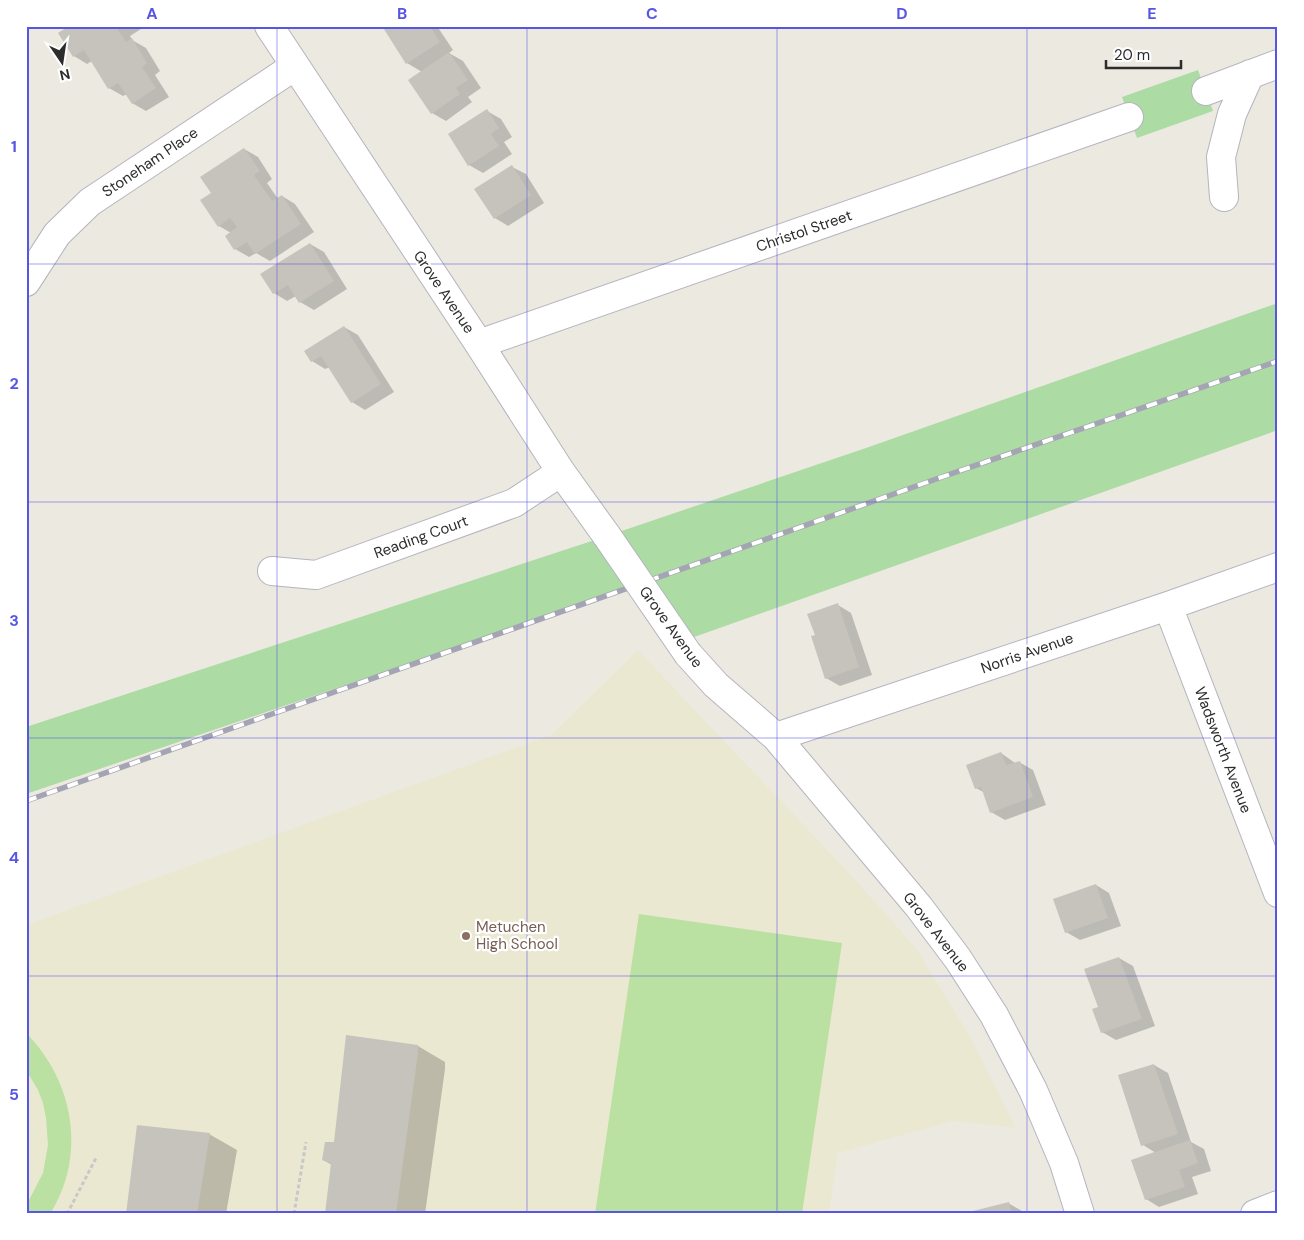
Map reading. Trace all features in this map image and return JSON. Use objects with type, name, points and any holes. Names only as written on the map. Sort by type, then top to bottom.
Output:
[{"type":"street","name":"Grove Avenue","points":[[269,26],[479,344],[561,472],[688,654],[716,684],[776,737],[919,907],[977,986],[1033,1090],[1064,1163],[1080,1214]]},
{"type":"street","points":[[1206,91],[1278,64]]},
{"type":"street","name":"Stoneham Place","points":[[26,281],[57,234],[90,202],[295,66]]},
{"type":"street","points":[[1224,197],[1221,157],[1232,114],[1250,74]]},
{"type":"street","name":"Christol Street","points":[[479,344],[1105,135],[1129,117]]},
{"type":"street","name":"Reading Court","points":[[272,571],[316,575],[514,503],[561,472]]},
{"type":"street","name":"Norris Avenue","points":[[776,737],[1168,606],[1278,567]]},
{"type":"street","name":"Wadsworth Avenue","points":[[1168,606],[1278,893]]},
{"type":"street","points":[[1255,1214],[1278,1205]]},
{"type":"path","points":[[294,1214],[306,1142]]},
{"type":"path","points":[[67,1214],[96,1158]]},
{"type":"shaded area","name":"Metuchen High School","points":[[638,650],[852,876],[916,948],[971,1038],[1016,1128],[953,1121],[838,1153],[829,1214],[26,1214],[26,925],[551,735]]},
{"type":"green space","points":[[1198,70],[1213,111],[1137,138],[1122,97]]},
{"type":"green space","points":[[1278,303],[1278,430],[680,642],[639,585],[26,794],[26,727],[607,536],[866,448]]},
{"type":"green space","points":[[639,914],[842,943],[802,1214],[595,1214]]},
{"type":"green space","points":[[26,1033],[42,1052],[55,1073],[70,1119],[69,1168],[62,1191],[50,1214],[26,1214],[26,1206],[43,1173],[48,1145],[43,1103],[38,1090],[26,1070]]},
{"type":"building","points":[[69,26],[120,26],[117,28],[126,42],[132,38],[147,63],[142,67],[156,88],[132,104],[118,83],[108,89],[84,50],[73,57],[58,33]]},
{"type":"building","points":[[382,26],[430,26],[440,42],[406,64]]},
{"type":"building","points":[[449,52],[468,80],[456,88],[460,94],[431,114],[408,80]]},
{"type":"building","points":[[487,109],[499,128],[491,134],[499,146],[468,166],[448,134]]},
{"type":"building","points":[[244,148],[260,171],[254,175],[272,201],[282,195],[301,224],[255,254],[247,242],[234,250],[225,236],[237,227],[230,218],[218,227],[200,200],[211,193],[200,177]]},
{"type":"building","points":[[512,165],[531,195],[494,219],[474,189]]},
{"type":"building","points":[[310,243],[334,281],[299,303],[288,285],[273,294],[260,274]]},
{"type":"building","points":[[344,326],[381,384],[351,403],[321,356],[311,362],[304,351]]},
{"type":"building","points":[[838,603],[859,667],[825,679],[811,636],[815,635],[807,614]]},
{"type":"building","points":[[1001,752],[1006,765],[1020,761],[1033,797],[990,813],[981,787],[975,789],[966,765]]},
{"type":"building","points":[[1096,884],[1108,918],[1065,933],[1053,899]]},
{"type":"building","points":[[1119,957],[1142,1019],[1101,1033],[1092,1009],[1098,1007],[1084,969]]},
{"type":"building","points":[[346,1035],[418,1045],[396,1214],[325,1214],[331,1163],[322,1160],[325,1142],[334,1142]]},
{"type":"building","points":[[1154,1064],[1178,1134],[1141,1146],[1118,1075]]},
{"type":"building","points":[[137,1125],[210,1133],[197,1214],[126,1214]]},
{"type":"building","points":[[1190,1140],[1198,1163],[1179,1170],[1185,1187],[1145,1200],[1131,1160]]},
{"type":"building","points":[[1009,1202],[1012,1214],[965,1214],[965,1213]]},
{"type":"railway","points":[[26,801],[939,478],[1278,361]]},
{"type":"place","name":"Metuchen High School","points":[[466,936]]}]
